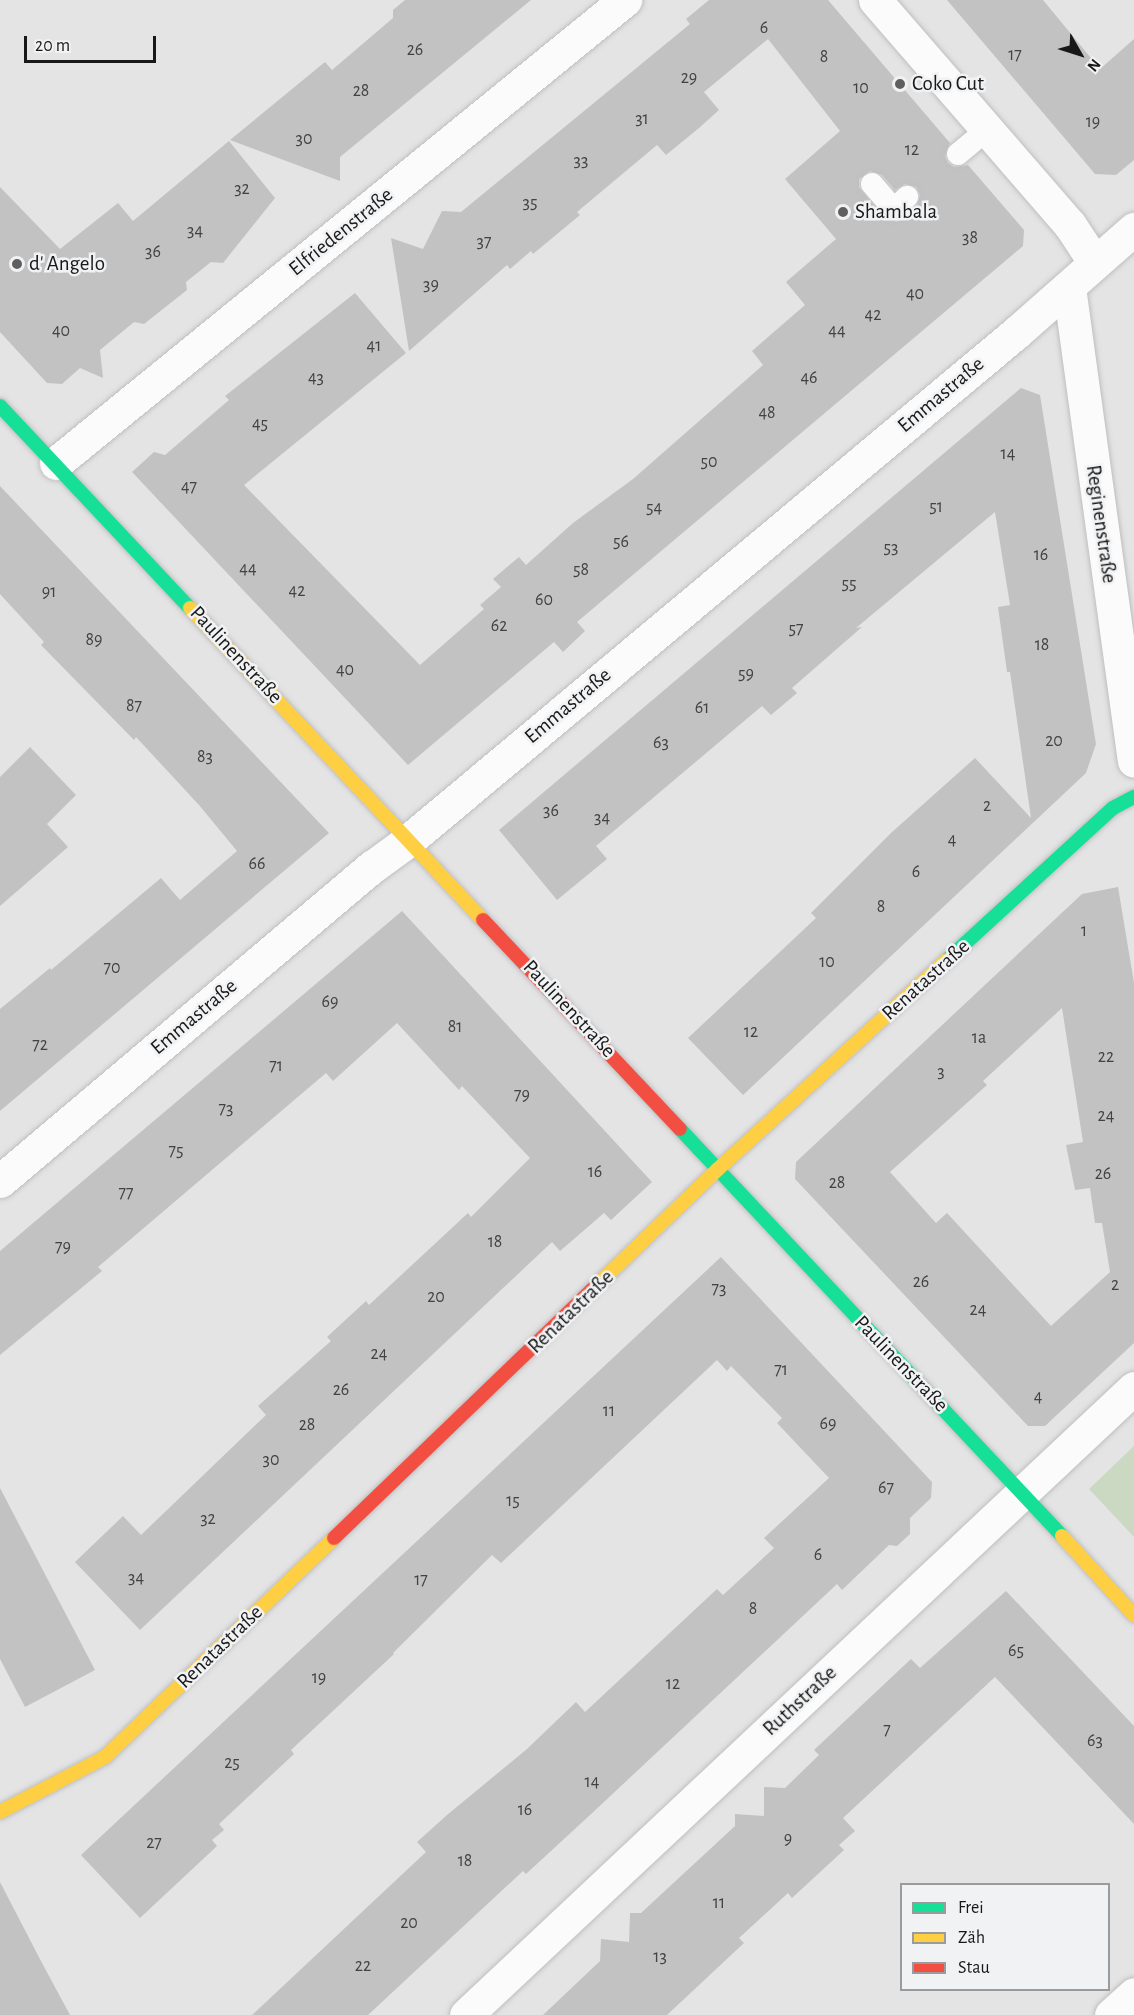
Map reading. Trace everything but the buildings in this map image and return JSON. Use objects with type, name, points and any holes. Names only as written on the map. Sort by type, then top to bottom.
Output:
[{"type":"street","name":"Elfriedenstraße","points":[[56,463],[625,0]]},
{"type":"street","points":[[876,0],[1070,225],[1095,263]]},
{"type":"street","name":"Emmastraße","points":[[0,1181],[372,867],[409,840],[1069,286],[1134,229]]},
{"type":"street","name":"Reginenstraße","points":[[1069,286],[1134,761]]},
{"type":"street","name":"Paulinenstraße","points":[[0,406],[56,463],[1134,1615]]},
{"type":"street","name":"Renatastraße","points":[[0,1812],[105,1757],[718,1169],[1113,808],[1134,797]]},
{"type":"street","name":"Ruthstraße","points":[[466,2015],[1134,1388]]},
{"type":"street","points":[[1111,2015],[1134,1994]]},
{"type":"lane","points":[[958,154],[987,130]]},
{"type":"lane","points":[[872,184],[894,208],[907,197]]},
{"type":"green space","points":[[1134,1446],[1134,1537],[1089,1489]]},
{"type":"traffic: fast","points":[[0,406],[190,608]]},
{"type":"traffic: fast","points":[[947,960],[1113,808],[1134,797]]},
{"type":"traffic: fast","points":[[680,1129],[1062,1536]]},
{"type":"traffic: slow","points":[[190,608],[483,920]]},
{"type":"traffic: slow","points":[[595,1287],[718,1169],[947,960]]},
{"type":"traffic: slow","points":[[1062,1536],[1134,1615]]},
{"type":"traffic: slow","points":[[0,1812],[105,1757],[334,1538]]},
{"type":"traffic: jam","points":[[483,920],[680,1129]]},
{"type":"traffic: jam","points":[[334,1538],[595,1287]]},
{"type":"place","name":"Coko Cut","points":[[900,84]]},
{"type":"place","name":"Shambala","points":[[843,212]]},
{"type":"place","name":"d' Angelo","points":[[17,264]]}]
